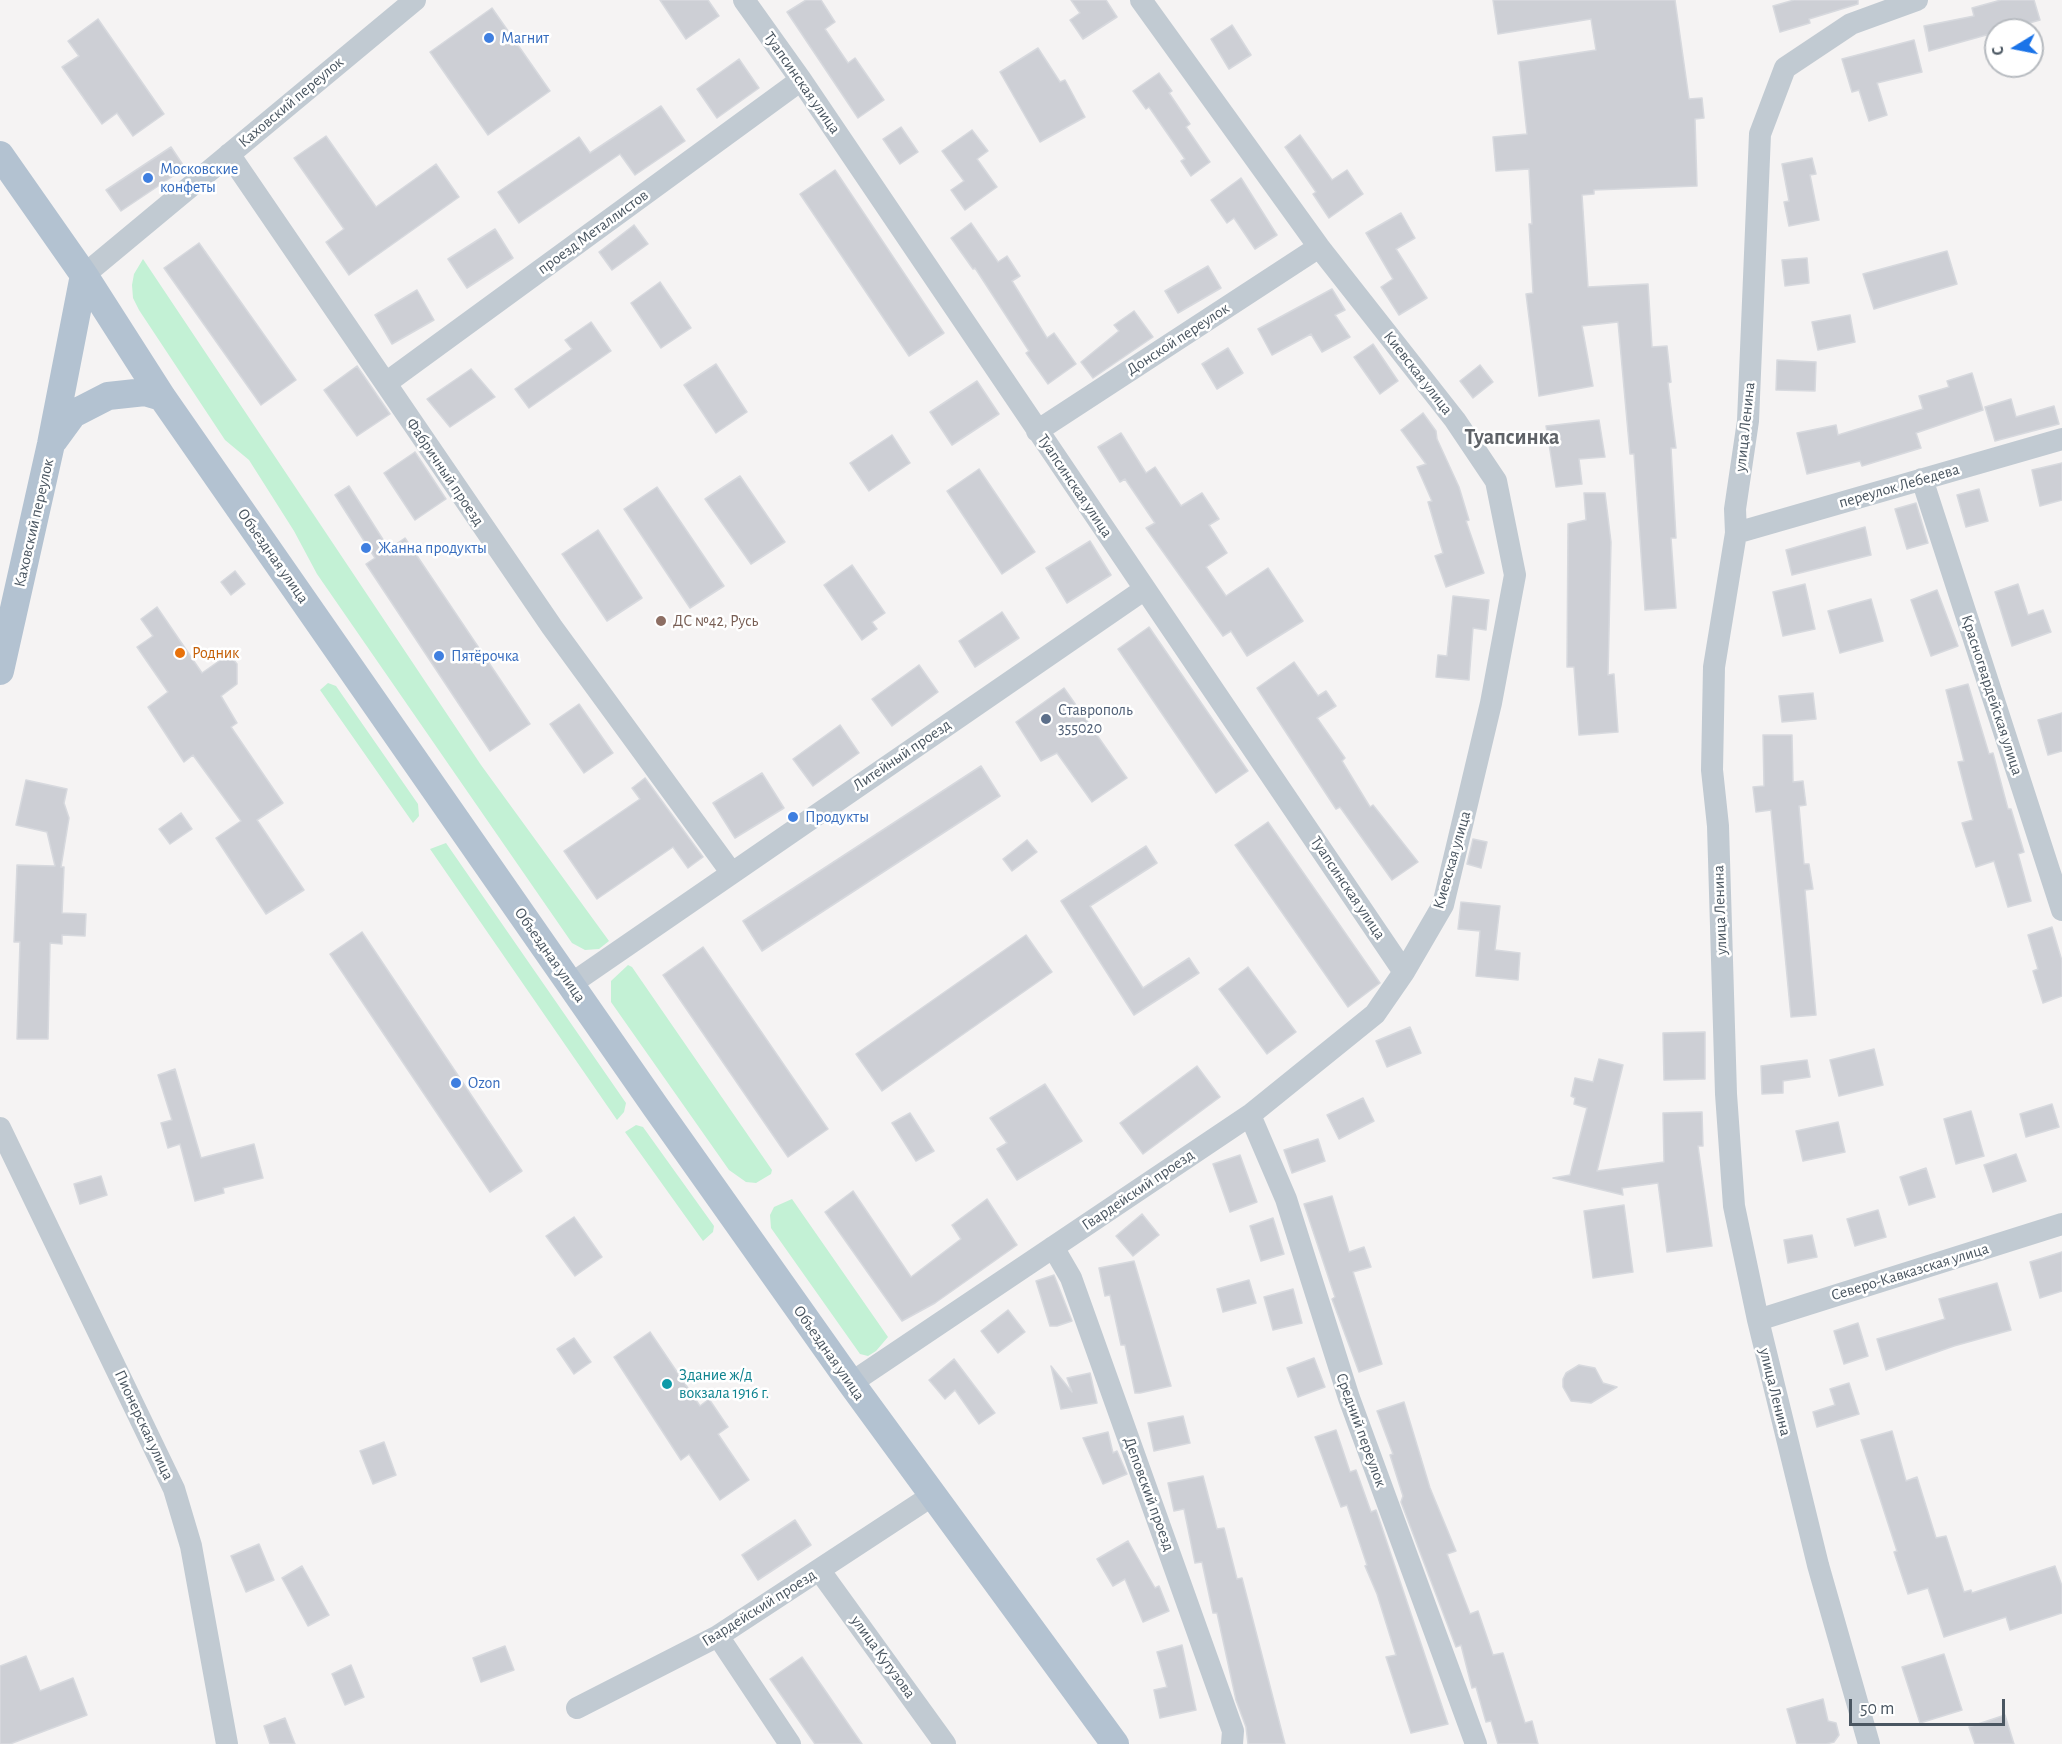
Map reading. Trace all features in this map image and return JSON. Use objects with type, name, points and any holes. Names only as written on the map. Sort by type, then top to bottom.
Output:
[{"type":"main road","name":"Объездная улица","points":[[0,155],[84,275],[162,397],[571,984],[851,1383],[1115,1744]]},
{"type":"main road","name":"Каховский переулок","points":[[0,671],[51,444],[84,275]]},
{"type":"main road","points":[[51,444],[73,414],[108,396],[145,392],[162,397]]},
{"type":"street","name":"Каховский переулок","points":[[84,275],[415,0]]},
{"type":"street","name":"Туапсинская улица","points":[[744,0],[801,80],[1404,972]]},
{"type":"street","name":"Киевская улица","points":[[1141,0],[1319,247],[1455,420],[1496,481],[1515,575],[1491,703],[1443,905],[1404,972]]},
{"type":"street","name":"улица Ленина","points":[[1869,1744],[1818,1564],[1758,1320],[1734,1206],[1726,1094],[1718,826],[1712,770],[1714,666],[1736,533],[1735,509],[1748,421],[1760,134],[1785,68],[1851,24],[1917,0]]},
{"type":"street","name":"проезд Металлистов","points":[[386,384],[801,80]]},
{"type":"street","name":"Фабричный проезд","points":[[229,154],[552,627],[731,872]]},
{"type":"street","name":"Донской переулок","points":[[1037,431],[1319,247]]},
{"type":"street","name":"переулок Лебедева","points":[[1736,533],[2062,439]]},
{"type":"street","name":"Красногвардейская улица","points":[[1922,479],[2062,910]]},
{"type":"street","name":"Литейный проезд","points":[[571,984],[1145,589]]},
{"type":"street","name":"Гвардейский проезд","points":[[851,1383],[1251,1115],[1375,1014],[1404,972]]},
{"type":"street","name":"Средний переулок","points":[[1251,1115],[1286,1199],[1348,1398],[1476,1744]]},
{"type":"street","name":"Пионерская улица","points":[[0,1128],[174,1489],[191,1546],[227,1744]]},
{"type":"street","name":"Северо-Кавказская улица","points":[[1758,1320],[2062,1224]]},
{"type":"street","name":"Деповский проезд","points":[[1053,1247],[1071,1278],[1233,1731],[1232,1744]]},
{"type":"street","name":"Гвардейский проезд","points":[[577,1708],[718,1636],[933,1495]]},
{"type":"street","name":"улица Кутузова","points":[[820,1571],[945,1744]]},
{"type":"street","points":[[718,1636],[790,1744]]},
{"type":"green space","points":[[143,259],[481,765],[609,941],[599,949],[585,950],[572,943],[317,574],[294,531],[249,460],[225,440],[139,310],[133,298],[132,285],[134,274]]},
{"type":"green space","points":[[328,683],[336,686],[418,804],[419,816],[413,823],[320,690]]},
{"type":"green space","points":[[446,843],[626,1103],[624,1112],[617,1120],[430,849]]},
{"type":"green space","points":[[628,965],[632,967],[772,1170],[771,1174],[756,1183],[746,1182],[729,1170],[611,1002],[611,981]]},
{"type":"green space","points":[[636,1125],[643,1127],[714,1226],[713,1232],[703,1241],[625,1132]]},
{"type":"green space","points":[[792,1199],[888,1337],[876,1351],[868,1356],[860,1354],[771,1228],[770,1215],[774,1207]]},
{"type":"building","points":[[660,0],[708,0],[719,16],[686,39]]},
{"type":"building","points":[[806,0],[821,0],[835,22],[825,29],[848,63],[855,58],[884,100],[858,118],[787,12]]},
{"type":"building","points":[[1071,0],[1106,0],[1117,17],[1083,39],[1070,20],[1080,13]]},
{"type":"building","points":[[1493,0],[1675,0],[1689,99],[1702,98],[1704,118],[1695,119],[1697,186],[1594,190],[1594,194],[1582,195],[1588,287],[1648,284],[1652,347],[1667,346],[1671,382],[1668,383],[1676,448],[1671,448],[1676,538],[1671,538],[1676,608],[1645,610],[1634,454],[1630,454],[1618,322],[1582,326],[1593,386],[1539,396],[1526,294],[1533,293],[1529,169],[1496,171],[1493,137],[1527,134],[1519,62],[1596,50],[1591,19],[1498,34]]},
{"type":"building","points":[[1794,0],[1858,0],[1858,4],[1809,19],[1810,23],[1780,32],[1773,6]]},
{"type":"building","points":[[2001,0],[2034,0],[2039,18],[1984,18],[1984,36],[1929,51],[1924,26],[1974,16],[1972,8]]},
{"type":"building","points":[[492,8],[550,91],[488,135],[430,52]]},
{"type":"building","points":[[98,19],[164,114],[133,136],[117,113],[102,124],[62,67],[79,56],[68,41]]},
{"type":"building","points":[[1232,25],[1251,55],[1229,69],[1211,39]]},
{"type":"building","points":[[1914,40],[1922,72],[1877,83],[1887,115],[1869,121],[1859,90],[1852,92],[1842,59]]},
{"type":"building","points":[[1038,48],[1060,82],[1065,80],[1085,117],[1040,142],[1000,72]]},
{"type":"building","points":[[739,59],[759,88],[717,118],[697,89]]},
{"type":"building","points":[[1159,73],[1172,91],[1169,93],[1190,124],[1186,127],[1210,162],[1191,176],[1181,161],[1185,159],[1149,107],[1146,109],[1133,91]]},
{"type":"building","points":[[661,106],[685,141],[635,175],[620,154],[519,223],[498,192],[579,137],[590,153]]},
{"type":"building","points":[[901,127],[918,152],[900,164],[883,139]]},
{"type":"building","points":[[972,130],[988,151],[977,159],[997,187],[965,210],[951,190],[964,181],[942,151]]},
{"type":"building","points":[[1300,135],[1332,180],[1347,170],[1363,194],[1329,218],[1313,194],[1316,192],[1285,147]]},
{"type":"building","points":[[326,136],[376,207],[436,164],[459,197],[349,275],[326,242],[344,229],[294,158]]},
{"type":"building","points":[[171,147],[185,168],[121,211],[106,190]]},
{"type":"building","points":[[1812,158],[1816,174],[1810,175],[1819,220],[1789,226],[1784,202],[1789,201],[1782,164]]},
{"type":"building","points":[[835,170],[944,333],[909,356],[800,194]]},
{"type":"building","points":[[1241,178],[1277,235],[1255,249],[1234,218],[1227,223],[1211,200]]},
{"type":"building","points":[[1401,213],[1415,238],[1396,249],[1427,298],[1399,315],[1381,287],[1393,279],[1366,233]]},
{"type":"building","points":[[971,223],[998,262],[1007,256],[1020,276],[1012,281],[1047,338],[1054,333],[1076,364],[1048,384],[1026,353],[1029,351],[975,268],[973,269],[951,238]]},
{"type":"building","points":[[634,225],[648,244],[612,270],[599,252]]},
{"type":"building","points":[[495,229],[513,258],[467,288],[448,259]]},
{"type":"building","points":[[199,243],[296,380],[261,405],[164,268]]},
{"type":"building","points":[[1947,251],[1957,284],[1874,309],[1863,274]]},
{"type":"building","points":[[1807,258],[1809,283],[1785,286],[1782,260]]},
{"type":"building","points":[[1208,266],[1221,288],[1178,313],[1165,291]]},
{"type":"building","points":[[660,282],[691,328],[661,348],[631,303]]},
{"type":"building","points":[[1332,289],[1345,310],[1335,315],[1350,337],[1322,352],[1311,334],[1272,355],[1258,329]]},
{"type":"building","points":[[417,290],[434,320],[392,344],[375,315]]},
{"type":"building","points":[[1134,311],[1153,337],[1093,378],[1081,362],[1119,331],[1114,325]]},
{"type":"building","points":[[1850,315],[1855,342],[1818,350],[1812,322]]},
{"type":"building","points":[[591,322],[611,351],[529,408],[515,389],[572,349],[565,340]]},
{"type":"building","points":[[1373,344],[1398,381],[1380,394],[1354,357]]},
{"type":"building","points":[[1228,348],[1243,373],[1217,389],[1202,364]]},
{"type":"building","points":[[1777,360],[1816,362],[1815,391],[1776,390]]},
{"type":"building","points":[[716,364],[747,412],[716,433],[684,385]]},
{"type":"building","points":[[1480,365],[1493,382],[1473,398],[1460,381]]},
{"type":"building","points":[[357,366],[390,414],[357,436],[324,390]]},
{"type":"building","points":[[471,369],[495,397],[450,427],[427,399]]},
{"type":"building","points":[[1972,373],[1983,410],[1916,433],[1921,448],[1862,466],[1860,461],[1807,474],[1797,433],[1836,425],[1838,435],[1923,409],[1919,396],[1949,387],[1947,381]]},
{"type":"building","points":[[977,381],[999,414],[952,445],[930,412]]},
{"type":"building","points":[[2011,399],[2016,417],[2054,406],[2059,424],[1995,441],[1985,407]]},
{"type":"building","points":[[1423,413],[1436,431],[1437,439],[1459,487],[1469,520],[1466,521],[1484,573],[1446,587],[1435,556],[1443,553],[1428,502],[1432,501],[1417,467],[1426,464],[1401,430]]},
{"type":"building","points":[[1599,420],[1605,457],[1579,459],[1582,484],[1556,487],[1546,426]]},
{"type":"building","points":[[1121,433],[1146,473],[1155,467],[1181,506],[1202,493],[1219,519],[1209,525],[1227,553],[1206,567],[1226,596],[1268,568],[1303,621],[1247,656],[1231,631],[1223,636],[1146,528],[1155,523],[1125,479],[1120,482],[1098,447]]},
{"type":"building","points":[[892,435],[910,463],[869,491],[850,463]]},
{"type":"building","points":[[415,452],[446,499],[415,520],[384,473]]},
{"type":"building","points":[[2062,463],[2062,500],[2040,506],[2032,470]]},
{"type":"building","points":[[979,469],[1035,552],[1002,574],[947,491]]},
{"type":"building","points":[[740,476],[785,542],[751,564],[705,499]]},
{"type":"building","points":[[349,486],[389,549],[405,538],[530,724],[490,751],[366,564],[375,558],[335,495]]},
{"type":"building","points":[[657,487],[724,586],[690,608],[624,509]]},
{"type":"building","points":[[1979,489],[1988,521],[1966,527],[1957,495]]},
{"type":"building","points":[[1584,493],[1605,493],[1611,542],[1608,675],[1614,674],[1618,732],[1579,735],[1574,667],[1567,667],[1568,524],[1586,520]]},
{"type":"building","points":[[1916,503],[1928,543],[1907,549],[1895,509]]},
{"type":"building","points":[[1865,527],[1871,555],[1792,575],[1786,550]]},
{"type":"building","points":[[598,530],[642,598],[607,621],[562,554]]},
{"type":"building","points":[[1090,541],[1111,575],[1067,603],[1046,568]]},
{"type":"building","points":[[852,565],[885,613],[872,622],[877,629],[862,640],[824,585]]},
{"type":"building","points":[[235,571],[245,584],[231,595],[221,582]]},
{"type":"building","points":[[1805,584],[1815,629],[1783,636],[1773,592]]},
{"type":"building","points":[[2018,584],[2028,615],[2043,610],[2051,632],[2012,646],[1995,592]]},
{"type":"building","points":[[1937,590],[1958,646],[1931,656],[1911,600]]},
{"type":"building","points":[[1453,596],[1489,600],[1486,630],[1473,628],[1469,680],[1436,677],[1438,655],[1447,656]]},
{"type":"building","points":[[1871,599],[1883,641],[1840,653],[1828,611]]},
{"type":"building","points":[[157,607],[202,673],[229,654],[237,664],[237,684],[221,696],[237,723],[231,727],[283,803],[257,820],[304,890],[266,914],[216,838],[241,821],[193,755],[184,762],[148,707],[168,692],[137,647],[153,636],[141,619]]},
{"type":"building","points":[[1002,612],[1019,638],[975,667],[959,641]]},
{"type":"building","points":[[1149,627],[1248,771],[1216,793],[1118,649]]},
{"type":"building","points":[[1294,662],[1318,696],[1326,691],[1336,706],[1317,718],[1345,758],[1342,761],[1370,807],[1373,805],[1418,862],[1392,880],[1340,807],[1336,809],[1257,688]]},
{"type":"building","points":[[919,665],[938,692],[892,726],[872,699]]},
{"type":"building","points":[[1968,684],[1989,754],[1993,753],[2008,809],[2011,809],[2024,852],[2018,854],[2031,901],[2008,907],[1994,861],[1976,867],[1962,823],[1973,820],[1958,762],[1964,761],[1946,690]]},
{"type":"building","points":[[1064,688],[1127,778],[1092,802],[1057,753],[1041,761],[1016,722]]},
{"type":"building","points":[[1813,693],[1816,719],[1782,722],[1779,696]]},
{"type":"building","points":[[579,704],[613,753],[584,773],[550,724]]},
{"type":"building","points":[[2062,713],[2062,751],[2048,755],[2038,720]]},
{"type":"building","points":[[840,725],[859,753],[813,786],[793,759]]},
{"type":"building","points":[[1763,735],[1792,735],[1793,782],[1803,781],[1806,805],[1799,806],[1804,864],[1809,864],[1813,889],[1805,890],[1816,1015],[1791,1017],[1771,810],[1756,812],[1753,787],[1764,786]]},
{"type":"building","points":[[981,766],[1000,796],[762,951],[743,921]]},
{"type":"building","points":[[762,773],[784,808],[735,838],[713,803]]},
{"type":"building","points":[[645,778],[703,857],[688,868],[673,847],[597,899],[564,851],[640,799],[632,788]]},
{"type":"building","points":[[26,780],[67,789],[64,803],[69,818],[61,867],[64,867],[62,913],[86,914],[85,936],[62,935],[62,944],[50,943],[48,1039],[17,1039],[20,942],[14,942],[17,865],[55,866],[47,832],[16,825]]},
{"type":"building","points":[[181,813],[192,829],[170,844],[159,829]]},
{"type":"building","points":[[1268,822],[1380,983],[1348,1007],[1235,845]]},
{"type":"building","points":[[1473,839],[1487,842],[1481,868],[1467,864]]},
{"type":"building","points":[[1027,840],[1037,852],[1012,871],[1003,859]]},
{"type":"building","points":[[1146,846],[1157,863],[1090,906],[1143,988],[1189,958],[1199,973],[1134,1015],[1061,901]]},
{"type":"building","points":[[1461,902],[1500,906],[1495,950],[1520,953],[1518,980],[1476,976],[1480,931],[1458,929]]},
{"type":"building","points":[[2052,927],[2062,961],[2062,996],[2043,1003],[2033,971],[2038,969],[2028,935]]},
{"type":"building","points":[[362,932],[522,1171],[490,1192],[330,954]]},
{"type":"building","points":[[1026,935],[1052,972],[882,1091],[856,1054]]},
{"type":"building","points":[[703,947],[828,1129],[788,1157],[663,975]]},
{"type":"building","points":[[1248,967],[1296,1032],[1267,1054],[1219,989]]},
{"type":"building","points":[[1410,1027],[1421,1053],[1387,1067],[1376,1041]]},
{"type":"building","points":[[1705,1032],[1705,1079],[1664,1080],[1663,1033]]},
{"type":"building","points":[[1874,1049],[1883,1085],[1839,1096],[1830,1060]]},
{"type":"building","points":[[1599,1059],[1623,1065],[1597,1171],[1664,1162],[1663,1113],[1702,1112],[1703,1146],[1698,1146],[1712,1246],[1667,1252],[1658,1183],[1622,1188],[1623,1195],[1553,1178],[1570,1175],[1587,1108],[1574,1104],[1575,1098],[1571,1096],[1575,1078],[1593,1082]]},
{"type":"building","points":[[1807,1060],[1810,1077],[1783,1081],[1783,1093],[1762,1094],[1761,1066]]},
{"type":"building","points":[[1197,1066],[1220,1097],[1143,1154],[1120,1123]]},
{"type":"building","points":[[175,1069],[201,1158],[254,1144],[263,1178],[223,1188],[224,1193],[195,1201],[180,1144],[168,1148],[161,1123],[172,1120],[158,1075]]},
{"type":"building","points":[[1045,1084],[1082,1141],[1017,1180],[997,1149],[1007,1143],[990,1118]]},
{"type":"building","points":[[1363,1098],[1374,1121],[1339,1139],[1327,1115]]},
{"type":"building","points":[[2052,1104],[2059,1127],[2026,1137],[2020,1114]]},
{"type":"building","points":[[1971,1111],[1984,1156],[1956,1164],[1944,1119]]},
{"type":"building","points":[[910,1113],[934,1151],[916,1161],[892,1123]]},
{"type":"building","points":[[1838,1122],[1845,1152],[1803,1161],[1796,1131]]},
{"type":"building","points":[[1318,1139],[1325,1161],[1292,1173],[1284,1150]]},
{"type":"building","points":[[2016,1154],[2026,1181],[1993,1192],[1984,1165]]},
{"type":"building","points":[[1240,1155],[1257,1202],[1230,1212],[1213,1164]]},
{"type":"building","points":[[1926,1168],[1935,1197],[1909,1205],[1900,1177]]},
{"type":"building","points":[[101,1176],[107,1195],[80,1204],[74,1184]]},
{"type":"building","points":[[853,1191],[911,1277],[961,1239],[952,1225],[987,1199],[1017,1245],[935,1303],[902,1321],[825,1212]]},
{"type":"building","points":[[1332,1196],[1349,1252],[1364,1247],[1371,1267],[1353,1272],[1382,1364],[1359,1372],[1332,1299],[1335,1297],[1304,1204]]},
{"type":"building","points":[[1624,1205],[1633,1272],[1593,1278],[1584,1211]]},
{"type":"building","points":[[1878,1210],[1886,1237],[1855,1246],[1847,1219]]},
{"type":"building","points":[[1142,1214],[1159,1235],[1133,1256],[1116,1236]]},
{"type":"building","points":[[574,1217],[602,1257],[575,1276],[546,1236]]},
{"type":"building","points":[[1273,1218],[1284,1254],[1261,1261],[1250,1226]]},
{"type":"building","points":[[1812,1235],[1817,1257],[1788,1263],[1784,1240]]},
{"type":"building","points":[[2062,1252],[2062,1291],[2040,1298],[2030,1262]]},
{"type":"building","points":[[1134,1261],[1171,1386],[1140,1393],[1135,1393],[1125,1345],[1121,1345],[1110,1295],[1105,1296],[1099,1268]]},
{"type":"building","points":[[1054,1275],[1072,1321],[1050,1326],[1036,1281]]},
{"type":"building","points":[[1249,1280],[1256,1303],[1223,1312],[1217,1289]]},
{"type":"building","points":[[1997,1283],[2011,1330],[1954,1346],[1886,1370],[1877,1339],[1945,1319],[1939,1299]]},
{"type":"building","points":[[1293,1289],[1302,1323],[1273,1330],[1264,1297]]},
{"type":"building","points":[[1008,1310],[1025,1332],[998,1353],[981,1331]]},
{"type":"building","points":[[1858,1323],[1868,1356],[1844,1364],[1834,1331]]},
{"type":"building","points":[[650,1332],[700,1406],[709,1399],[728,1427],[718,1434],[749,1480],[720,1500],[689,1454],[681,1460],[614,1357]]},
{"type":"building","points":[[574,1338],[591,1362],[574,1374],[557,1349]]},
{"type":"building","points":[[1314,1358],[1325,1387],[1298,1397],[1287,1368]]},
{"type":"building","points":[[954,1359],[995,1413],[979,1424],[955,1390],[945,1399],[929,1380]]},
{"type":"building","points":[[1579,1365],[1595,1368],[1603,1383],[1617,1387],[1591,1403],[1571,1401],[1563,1387],[1563,1379],[1566,1373]]},
{"type":"building","points":[[1051,1366],[1072,1392],[1067,1378],[1090,1373],[1097,1403],[1061,1409]]},
{"type":"building","points":[[1849,1383],[1859,1414],[1817,1427],[1813,1412],[1835,1405],[1830,1389]]},
{"type":"building","points":[[1404,1402],[1430,1488],[1456,1551],[1447,1554],[1470,1614],[1478,1611],[1493,1655],[1503,1653],[1525,1723],[1532,1721],[1538,1744],[1498,1744],[1491,1721],[1486,1722],[1476,1687],[1472,1688],[1461,1645],[1456,1647],[1401,1502],[1403,1496],[1390,1455],[1393,1454],[1377,1411]]},
{"type":"building","points":[[1183,1416],[1190,1443],[1154,1451],[1148,1423]]},
{"type":"building","points":[[1336,1430],[1350,1472],[1356,1470],[1371,1512],[1376,1510],[1448,1724],[1411,1733],[1386,1657],[1396,1655],[1377,1594],[1365,1566],[1367,1565],[1347,1505],[1341,1507],[1315,1437]]},
{"type":"building","points":[[1892,1431],[1906,1481],[1917,1477],[1936,1538],[1946,1536],[1964,1592],[1971,1590],[1972,1593],[2055,1566],[2062,1586],[2062,1613],[2010,1630],[2006,1617],[1944,1637],[1928,1588],[1908,1594],[1894,1552],[1897,1551],[1861,1440]]},
{"type":"building","points":[[1108,1432],[1113,1453],[1117,1451],[1127,1474],[1103,1484],[1083,1438]]},
{"type":"building","points":[[384,1442],[396,1475],[373,1484],[360,1451]]},
{"type":"building","points":[[1203,1476],[1217,1529],[1224,1528],[1237,1579],[1242,1578],[1285,1744],[1248,1744],[1246,1727],[1236,1700],[1217,1613],[1213,1613],[1202,1562],[1195,1563],[1184,1509],[1174,1511],[1168,1483]]},
{"type":"building","points":[[795,1520],[811,1545],[758,1580],[742,1555]]},
{"type":"building","points":[[1128,1541],[1155,1588],[1159,1586],[1169,1611],[1143,1622],[1125,1579],[1113,1586],[1097,1559]]},
{"type":"building","points":[[259,1544],[274,1580],[246,1592],[231,1556]]},
{"type":"building","points":[[302,1566],[329,1615],[308,1626],[282,1578]]},
{"type":"building","points":[[1182,1645],[1196,1710],[1160,1718],[1154,1690],[1167,1687],[1157,1652]]},
{"type":"building","points":[[505,1646],[514,1670],[481,1682],[473,1658]]},
{"type":"building","points":[[1944,1654],[1962,1710],[1920,1723],[1902,1667]]},
{"type":"building","points":[[26,1656],[40,1691],[73,1678],[87,1715],[10,1744],[0,1744],[0,1666]]},
{"type":"building","points":[[802,1657],[862,1744],[815,1744],[770,1679]]},
{"type":"building","points":[[351,1665],[364,1697],[345,1705],[332,1674]]},
{"type":"building","points":[[1823,1699],[1828,1721],[1836,1723],[1839,1735],[1834,1742],[1826,1744],[1797,1744],[1787,1709]]},
{"type":"building","points":[[2005,1715],[2014,1744],[1975,1744],[1969,1727]]},
{"type":"building","points":[[285,1718],[295,1744],[270,1744],[264,1726]]},
{"type":"place","name":"Магнит","points":[[489,38]]},
{"type":"place","name":"Московские конфеты","points":[[148,178]]},
{"type":"place","name":"Жанна продукты","points":[[366,548]]},
{"type":"place","name":"ДС №42, Русь","points":[[661,621]]},
{"type":"place","name":"Родник","points":[[180,653]]},
{"type":"place","name":"Пятёрочка","points":[[439,656]]},
{"type":"place","name":"Ставрополь 355020","points":[[1046,719]]},
{"type":"place","name":"Продукты","points":[[793,817]]},
{"type":"place","name":"Ozon","points":[[456,1083]]},
{"type":"place","name":"Здание ж/д вокзала 1916 г.","points":[[667,1384]]},
{"type":"district","name":"Туапсинка","points":[[1512,437]]}]
